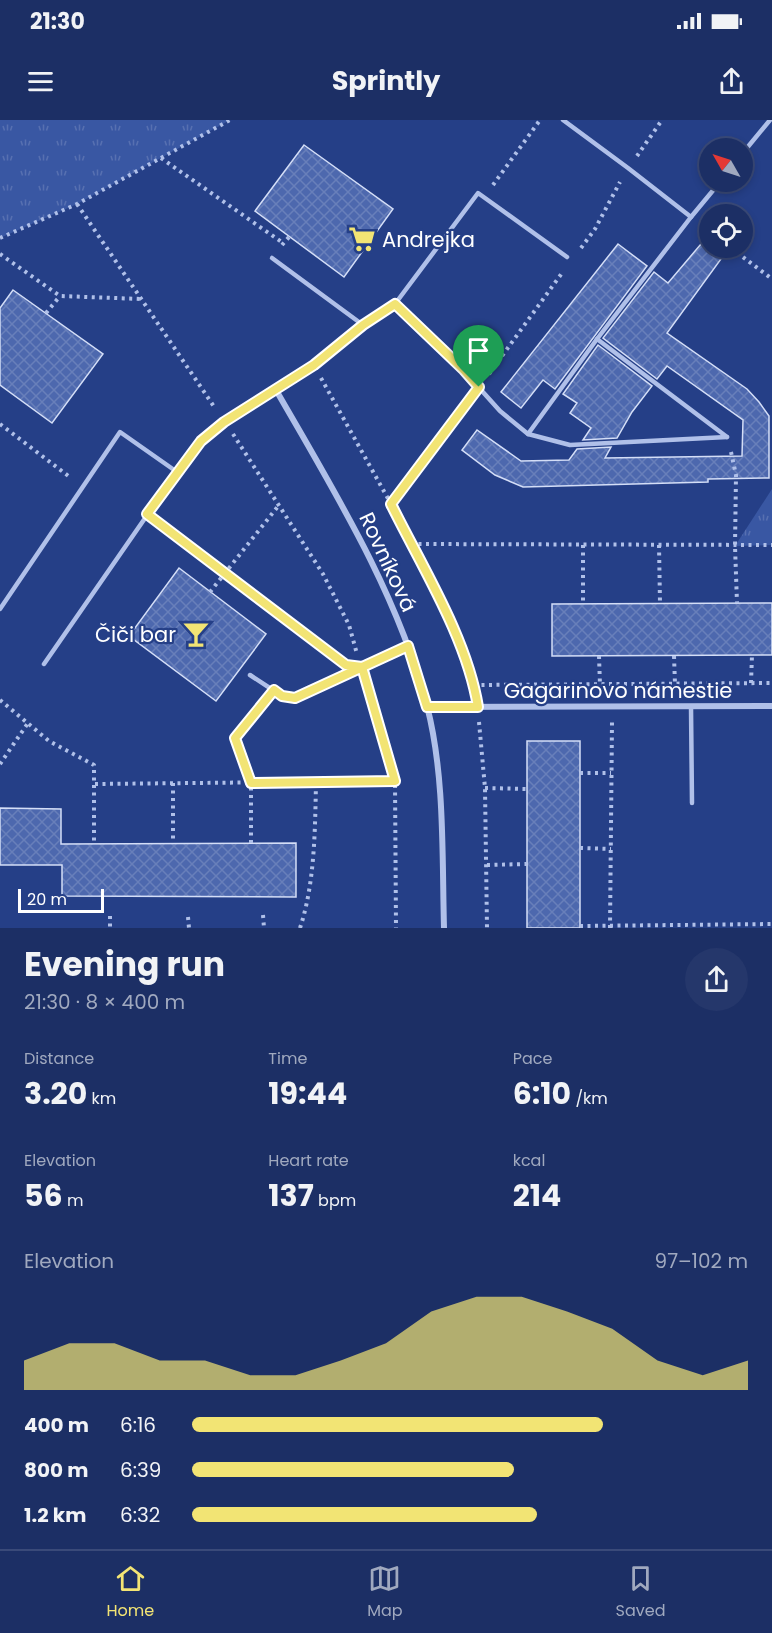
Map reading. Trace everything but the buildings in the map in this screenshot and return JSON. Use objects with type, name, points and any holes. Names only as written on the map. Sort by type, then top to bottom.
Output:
[{"type":"street","points":[[177,472],[208,435],[224,422],[276,390]]},
{"type":"street","name":"Rovníková","points":[[276,390],[355,528],[384,587],[408,646],[427,707],[438,768],[444,928]]},
{"type":"street","name":"Gagarinovo námestie","points":[[427,707],[772,706]]},
{"type":"lane","points":[[563,120],[691,217]]},
{"type":"lane","points":[[753,141],[770,120]]},
{"type":"lane","points":[[528,434],[597,339],[712,192]]},
{"type":"lane","points":[[276,390],[314,365],[363,325],[395,304],[478,193],[567,256]]},
{"type":"lane","points":[[272,258],[363,325]]},
{"type":"lane","points":[[395,304],[464,370],[500,411],[528,434],[570,445],[727,437]]},
{"type":"lane","points":[[597,339],[727,437]]},
{"type":"lane","points":[[0,609],[120,432],[177,472],[44,664]]},
{"type":"lane","points":[[250,675],[282,696],[295,698],[408,646]]},
{"type":"lane","points":[[691,707],[692,803]]},
{"type":"path","points":[[0,238],[77,204],[230,120]]},
{"type":"path","points":[[484,197],[540,120]]},
{"type":"path","points":[[574,257],[595,229],[628,168],[662,120]]},
{"type":"path","points":[[161,158],[283,243]]},
{"type":"path","points":[[0,254],[60,296],[141,300]]},
{"type":"path","points":[[744,258],[772,279]]},
{"type":"path","points":[[391,504],[567,266]]},
{"type":"path","points":[[46,313],[60,296]]},
{"type":"path","points":[[314,365],[391,504],[448,616],[474,685],[485,788],[487,928]]},
{"type":"path","points":[[0,424],[83,486]]},
{"type":"path","points":[[727,437],[736,475],[736,603]]},
{"type":"path","points":[[210,592],[279,505]]},
{"type":"path","points":[[147,514],[346,665],[362,667],[395,781],[396,928]]},
{"type":"path","points":[[411,544],[772,545]]},
{"type":"path","points":[[583,545],[584,604]]},
{"type":"path","points":[[659,545],[660,603]]},
{"type":"path","points":[[752,655],[752,683]]},
{"type":"path","points":[[599,656],[600,685]]},
{"type":"path","points":[[674,656],[675,684]]},
{"type":"path","points":[[474,685],[772,683]]},
{"type":"path","points":[[251,843],[251,783],[235,738],[274,690]]},
{"type":"path","points":[[0,700],[49,741],[94,765],[94,844]]},
{"type":"path","points":[[610,926],[612,707]]},
{"type":"path","points":[[0,764],[28,723]]},
{"type":"path","points":[[580,773],[611,773]]},
{"type":"path","points":[[94,784],[395,781]]},
{"type":"path","points":[[300,928],[306,910],[314,839],[316,782]]},
{"type":"path","points":[[173,783],[174,843]]},
{"type":"path","points":[[485,788],[527,789]]},
{"type":"path","points":[[580,848],[610,849]]},
{"type":"path","points":[[487,865],[527,864]]},
{"type":"path","points":[[263,915],[264,928]]},
{"type":"path","points":[[110,916],[110,928]]},
{"type":"path","points":[[188,917],[189,928]]},
{"type":"path","points":[[580,926],[755,926],[772,924]]},
{"type":"green space","points":[[0,120],[230,120],[77,204],[0,238]]},
{"type":"green space","points":[[772,489],[772,545],[735,546]]},
{"type":"place","name":"Andrejka","points":[[362,239]]},
{"type":"place","name":"Čiči bar","points":[[196,634]]},
{"type":"route","points":[[479,387],[391,504],[448,616],[474,685],[478,707],[427,707],[408,646],[362,667],[295,698],[282,696],[274,690],[235,738],[251,783],[395,781],[362,667],[346,665],[147,514],[201,441],[224,422],[314,365],[363,325],[395,304],[479,387]]}]
